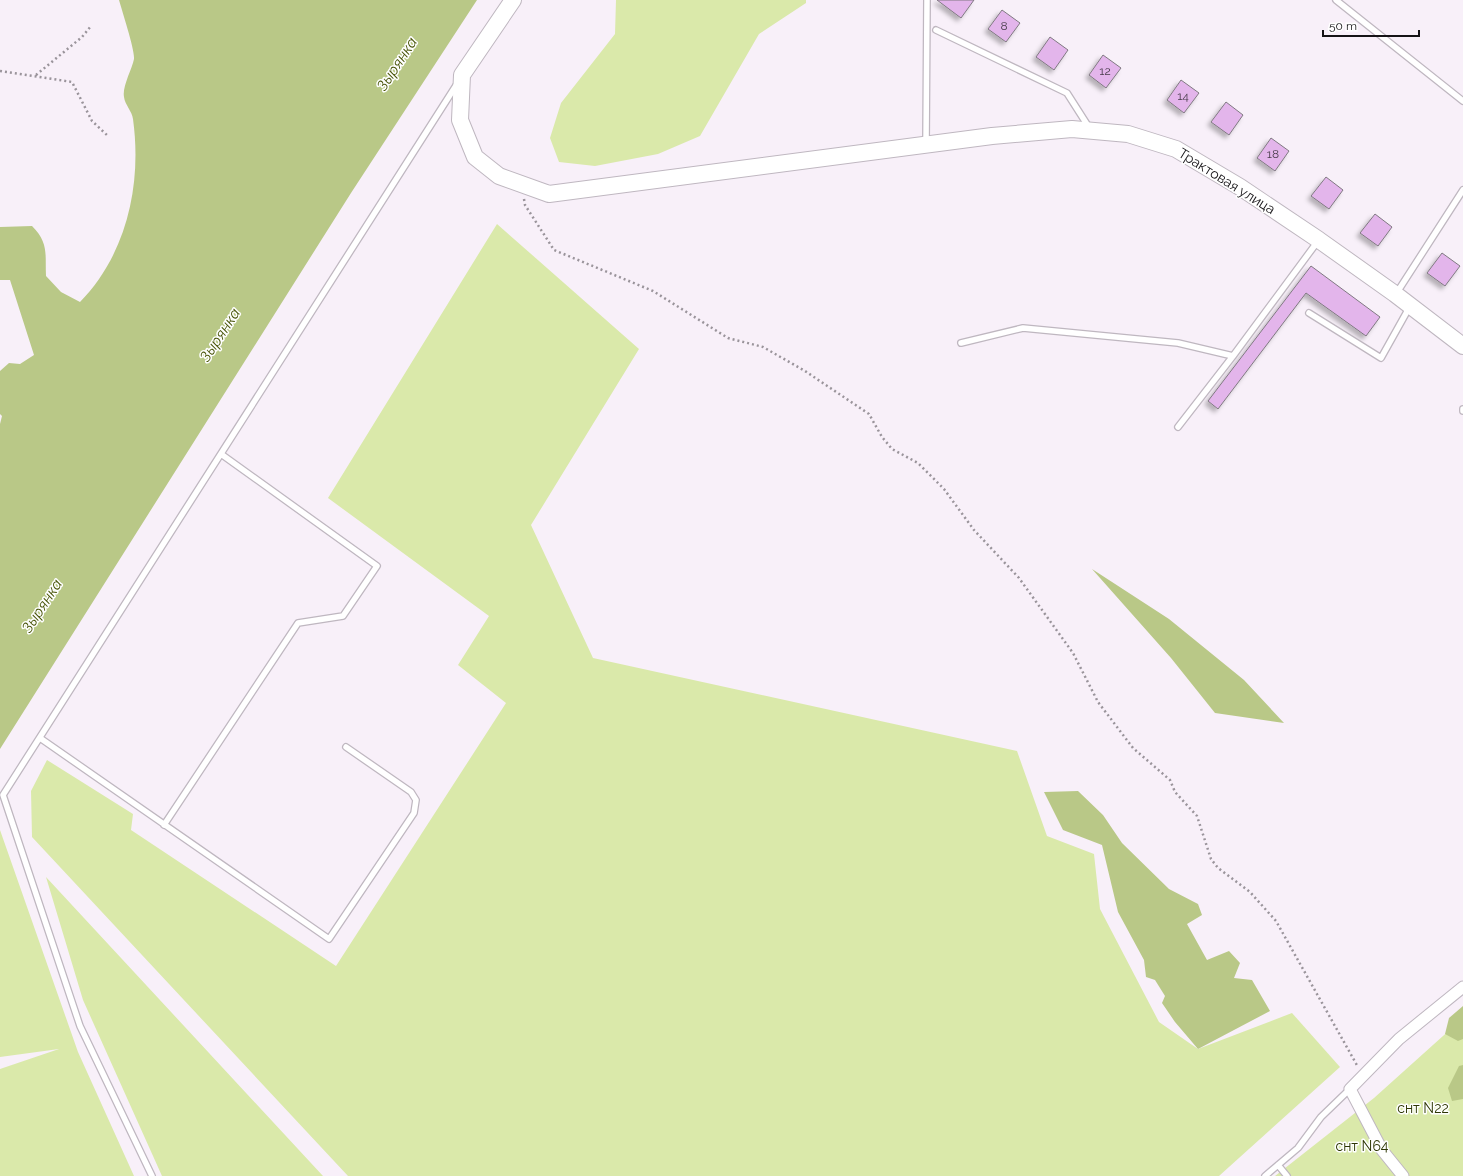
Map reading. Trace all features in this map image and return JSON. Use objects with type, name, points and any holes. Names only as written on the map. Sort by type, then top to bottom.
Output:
[{"type":"street","points":[[462,75],[513,0]]},
{"type":"street","name":"Трактовая улица","points":[[462,75],[460,120],[475,157],[499,176],[549,194],[926,144],[1029,132],[1072,129],[1128,134],[1176,148],[1240,188],[1319,240],[1395,294],[1463,346]]},
{"type":"street","points":[[1403,1176],[1382,1150],[1350,1088],[1399,1039],[1463,987]]},
{"type":"lane","points":[[926,144],[927,0]]},
{"type":"lane","points":[[1336,0],[1463,101]]},
{"type":"lane","points":[[936,30],[1067,93],[1092,131]]},
{"type":"lane","points":[[152,1176],[80,1026],[2,798],[462,75]]},
{"type":"lane","points":[[1395,294],[1463,190]]},
{"type":"lane","points":[[1178,427],[1234,356],[1319,240]]},
{"type":"lane","points":[[1310,313],[1381,358],[1410,306]]},
{"type":"lane","points":[[961,343],[1023,328],[1178,343],[1234,356]]},
{"type":"lane","points":[[164,825],[298,623],[343,616],[377,566],[221,454]]},
{"type":"lane","points":[[40,738],[330,939],[414,813],[416,800],[411,792],[346,747]]},
{"type":"lane","points":[[1265,1176],[1298,1148],[1321,1117],[1350,1088]]},
{"type":"lane","points":[[1278,1165],[1287,1176]]},
{"type":"path","points":[[36,75],[82,37],[92,26]]},
{"type":"path","points":[[0,71],[36,75],[72,82],[92,121],[108,136]]},
{"type":"path","points":[[522,184],[525,205],[554,250],[653,291],[728,338],[763,347],[805,371],[869,414],[882,437],[892,449],[918,463],[944,489],[974,530],[1019,578],[1073,653],[1098,702],[1133,748],[1170,780],[1175,792],[1197,816],[1211,859],[1218,868],[1250,892],[1276,921],[1352,1058],[1363,1074]]},
{"type":"green space","points":[[616,0],[806,0],[806,3],[759,34],[700,136],[658,154],[595,166],[559,162],[550,138],[561,103],[615,34]]},
{"type":"green space","points":[[497,224],[639,349],[531,525],[593,658],[1017,751],[1047,836],[1094,854],[1100,909],[1159,1022],[1198,1049],[1292,1013],[1340,1067],[1219,1176],[348,1176],[32,837],[31,791],[47,760],[133,814],[131,830],[336,966],[506,703],[458,665],[489,616],[328,498]]},
{"type":"green space","points":[[0,830],[78,1052],[134,1176],[0,1176],[0,1069],[59,1049],[0,1057]]},
{"type":"green space","points":[[46,877],[323,1176],[162,1176],[83,1000]]},
{"type":"green space","name":"снт N22","points":[[1463,1018],[1463,1176],[1275,1176],[1374,1098]]},
{"type":"water","name":"Зырянка","points":[[119,0],[477,0],[351,193],[0,749],[0,424],[2,416],[0,414],[0,371],[9,363],[20,364],[34,355],[10,280],[0,280],[0,227],[32,226],[44,243],[46,255],[46,276],[61,292],[80,302],[96,283],[109,262],[120,240],[128,217],[133,193],[135,168],[133,119],[125,100],[124,93],[134,59],[134,54]]},
{"type":"water","points":[[1092,569],[1169,619],[1244,680],[1284,723],[1215,713],[1171,658]]},
{"type":"water","points":[[1078,791],[1103,815],[1122,843],[1169,889],[1198,904],[1202,915],[1187,924],[1207,960],[1229,951],[1240,963],[1234,978],[1252,980],[1270,1011],[1198,1049],[1175,1022],[1162,1003],[1165,996],[1155,980],[1146,977],[1144,960],[1118,912],[1102,845],[1063,830],[1044,792]]},
{"type":"water","points":[[1463,1006],[1463,1039],[1458,1041],[1445,1034],[1449,1018]]},
{"type":"water","points":[[1463,1065],[1463,1099],[1452,1101],[1448,1088],[1459,1066]]},
{"type":"building","points":[[937,0],[974,0],[961,18]]},
{"type":"building","points":[[1002,10],[1020,23],[1006,42],[988,29]]},
{"type":"building","points":[[1050,37],[1068,50],[1054,70],[1036,57]]},
{"type":"building","points":[[1103,55],[1121,68],[1106,88],[1089,75]]},
{"type":"building","points":[[1181,80],[1199,93],[1184,113],[1167,100]]},
{"type":"building","points":[[1226,102],[1243,115],[1229,135],[1211,122]]},
{"type":"building","points":[[1271,138],[1289,151],[1275,171],[1257,158]]},
{"type":"building","points":[[1326,177],[1343,190],[1329,209],[1311,196]]},
{"type":"building","points":[[1375,214],[1392,227],[1378,246],[1360,233]]},
{"type":"building","points":[[1442,253],[1460,266],[1445,286],[1427,273]]},
{"type":"building","points":[[1311,266],[1380,317],[1366,336],[1306,293],[1218,409],[1208,401]]},
{"type":"park label","name":"снт N64","points":[[1362,1146]]}]
